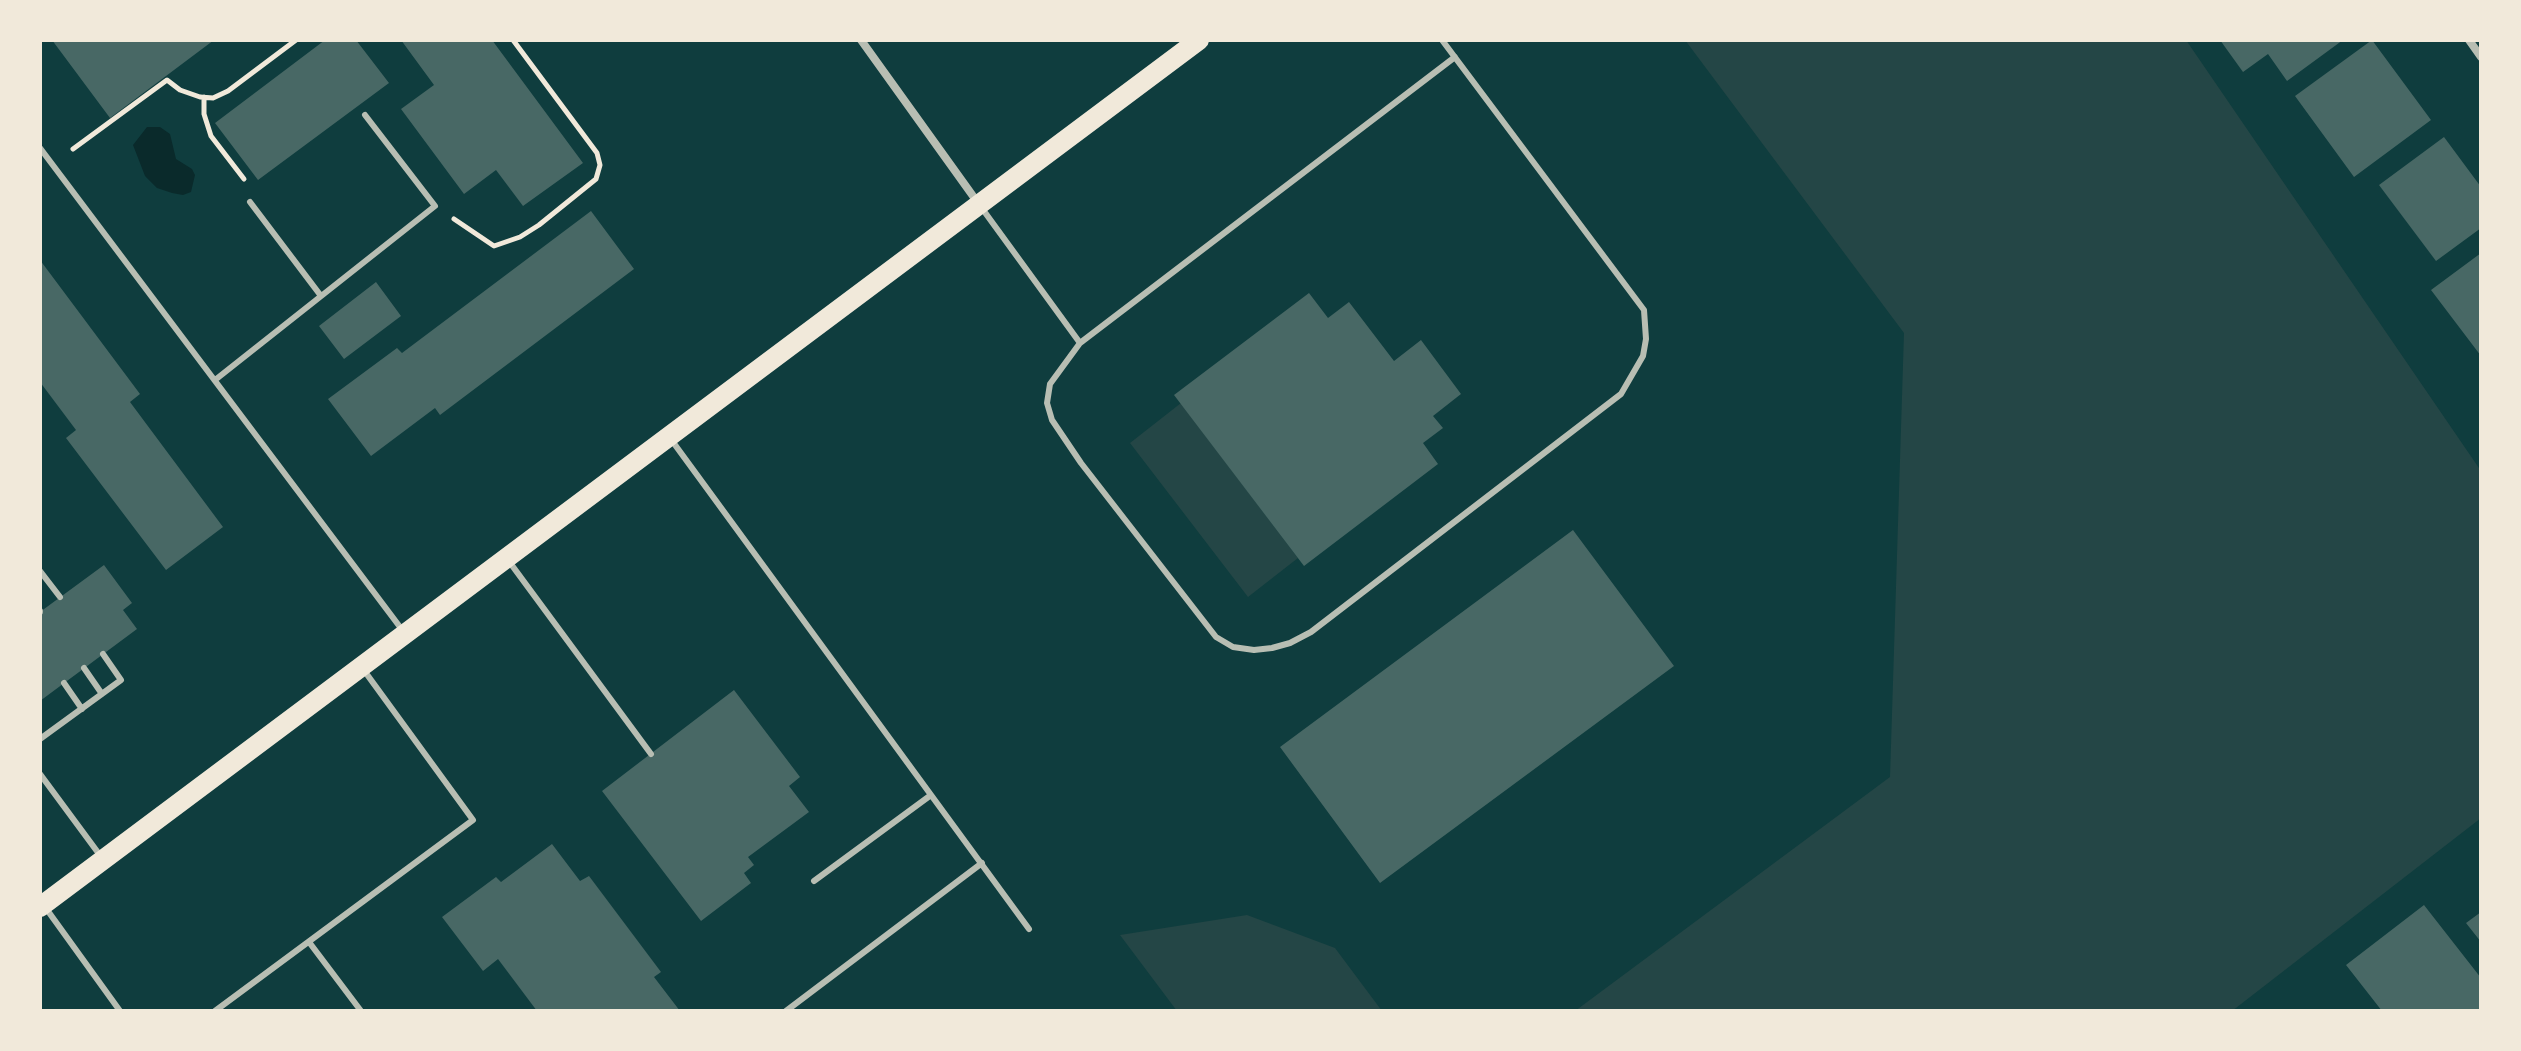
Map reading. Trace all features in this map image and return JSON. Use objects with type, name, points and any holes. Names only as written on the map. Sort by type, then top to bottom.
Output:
[{"type":"main road","points":[[42,905],[1199,40]]},
{"type":"street","points":[[861,40],[979,204]]},
{"type":"street","points":[[2469,40],[2481,57]]},
{"type":"lane","points":[[1442,40],[1455,57],[1644,310],[1646,339],[1643,356],[1621,394],[1311,632],[1290,643],[1254,650],[1233,647],[1216,637],[1081,463],[1052,420],[1047,403],[1050,384],[1080,343],[1455,57]]},
{"type":"lane","points":[[215,380],[435,206],[365,115]]},
{"type":"lane","points":[[40,148],[404,632]]},
{"type":"lane","points":[[250,202],[321,296]]},
{"type":"lane","points":[[979,204],[1080,343]]},
{"type":"lane","points":[[668,436],[1029,929]]},
{"type":"lane","points":[[506,557],[651,754]]},
{"type":"lane","points":[[40,571],[60,597]]},
{"type":"lane","points":[[40,739],[121,680],[103,654]]},
{"type":"lane","points":[[215,1011],[473,820],[360,665]]},
{"type":"lane","points":[[84,668],[102,694]]},
{"type":"lane","points":[[64,683],[82,709]]},
{"type":"lane","points":[[40,774],[102,858]]},
{"type":"lane","points":[[814,881],[931,795]]},
{"type":"lane","points":[[786,1011],[982,863]]},
{"type":"lane","points":[[42,905],[120,1011]]},
{"type":"lane","points":[[309,942],[361,1011]]},
{"type":"path","points":[[53,164],[167,80],[180,90],[213,98],[228,91],[296,40]]},
{"type":"path","points":[[435,206],[494,246],[520,237],[539,225],[596,179],[600,165],[597,153],[513,40]]},
{"type":"path","points":[[204,97],[207,128],[256,194],[250,202]]},
{"type":"shaded area","points":[[1685,40],[2186,40],[2481,471],[2481,818],[2232,1011],[1575,1011],[1890,777],[1904,333]]},
{"type":"shaded area","points":[[147,127],[160,127],[170,134],[176,159],[192,169],[195,175],[191,192],[183,195],[157,188],[145,176],[133,145]]},
{"type":"shaded area","points":[[1181,403],[1298,558],[1248,597],[1130,443]]},
{"type":"shaded area","points":[[1247,915],[1335,948],[1382,1011],[1177,1011],[1120,935]]},
{"type":"building","points":[[52,40],[214,40],[110,118]]},
{"type":"building","points":[[325,40],[356,40],[389,83],[258,180],[215,123]]},
{"type":"building","points":[[401,40],[492,40],[583,163],[523,206],[496,170],[464,194],[401,109],[434,85]]},
{"type":"building","points":[[2220,40],[2343,40],[2287,81],[2268,54],[2243,72]]},
{"type":"building","points":[[2372,40],[2431,120],[2354,177],[2295,96]]},
{"type":"building","points":[[2444,137],[2481,187],[2481,228],[2436,261],[2379,185]]},
{"type":"building","points":[[591,211],[634,269],[440,415],[435,408],[371,456],[328,399],[397,348],[402,353]]},
{"type":"building","points":[[2481,253],[2481,356],[2431,290]]},
{"type":"building","points":[[40,260],[140,394],[130,402],[223,527],[166,570],[66,438],[76,430],[40,382]]},
{"type":"building","points":[[376,282],[401,316],[344,359],[319,326]]},
{"type":"building","points":[[1309,293],[1328,318],[1349,302],[1394,361],[1421,340],[1461,394],[1433,416],[1443,428],[1423,443],[1438,464],[1304,566],[1174,395]]},
{"type":"building","points":[[1573,530],[1674,666],[1380,883],[1280,747]]},
{"type":"building","points":[[104,565],[132,603],[123,610],[137,629],[40,701],[40,612]]},
{"type":"building","points":[[734,690],[800,777],[789,786],[809,812],[748,857],[754,865],[744,873],[751,883],[701,921],[602,791]]},
{"type":"building","points":[[552,844],[580,881],[589,876],[661,972],[654,977],[680,1011],[537,1011],[498,959],[483,971],[442,917],[496,877],[501,882]]},
{"type":"building","points":[[2424,905],[2481,978],[2481,1011],[2382,1011],[2346,965]]},
{"type":"building","points":[[2481,912],[2481,942],[2466,923]]}]
